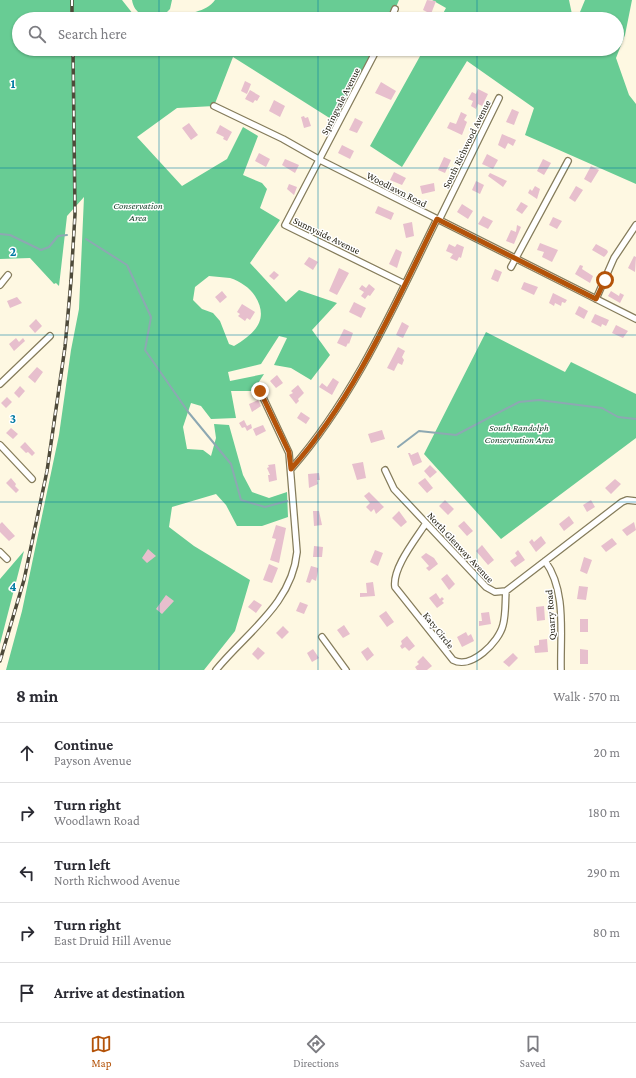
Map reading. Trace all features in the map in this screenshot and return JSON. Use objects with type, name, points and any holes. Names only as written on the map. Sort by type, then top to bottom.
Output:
[{"type":"street","points":[[394,12],[395,8]]},
{"type":"street","name":"Springvale Avenue","points":[[320,160],[373,56]]},
{"type":"street","name":"South Richwood Avenue","points":[[291,469],[322,427],[354,379],[405,284],[499,98]]},
{"type":"street","name":"Woodlawn Road","points":[[214,106],[283,139],[320,160],[438,219],[515,260],[636,319]]},
{"type":"street","name":"Sunnyside Avenue","points":[[320,160],[285,225],[405,284]]},
{"type":"street","points":[[511,267],[568,161]]},
{"type":"street","points":[[596,299],[614,258],[636,225]]},
{"type":"street","points":[[0,286],[8,275]]},
{"type":"street","points":[[0,384],[50,336]]},
{"type":"street","points":[[216,670],[273,609],[285,590],[293,572],[297,552],[289,452],[260,391]]},
{"type":"street","points":[[0,445],[32,479]]},
{"type":"street","name":"North Glenway Avenue","points":[[385,470],[394,489],[486,587],[495,592],[506,591]]},
{"type":"street","points":[[506,591],[622,502],[627,500],[636,501]]},
{"type":"street","name":"Katy Circle","points":[[426,523],[397,570],[394,581],[395,587],[452,660],[462,663],[468,661],[491,644],[499,634],[503,625],[506,591]]},
{"type":"street","points":[[0,552],[7,560]]},
{"type":"street","name":"Quarry Road","points":[[545,561],[553,572],[560,601],[562,670]]},
{"type":"street","points":[[322,637],[346,670]]},
{"type":"green space","name":"Conservation Area","points":[[0,0],[122,0],[131,12],[12,12],[12,56],[373,56],[339,124],[233,57],[214,106],[177,108],[137,137],[182,186],[227,159],[243,127],[258,136],[243,175],[262,183],[267,189],[260,208],[280,220],[250,263],[286,302],[299,290],[337,303],[312,330],[330,355],[311,380],[291,368],[274,365],[287,338],[279,336],[261,364],[228,372],[230,381],[264,374],[253,391],[231,391],[236,418],[211,419],[201,406],[191,403],[183,427],[187,449],[203,450],[211,456],[216,438],[214,424],[229,425],[243,475],[252,492],[269,498],[287,492],[288,517],[262,526],[237,526],[226,505],[216,494],[172,507],[169,527],[194,546],[250,580],[235,631],[204,670],[6,670],[22,611],[59,435],[71,350],[79,309],[84,197],[67,216],[59,286],[56,283],[54,284],[30,258],[0,259]],"holes":[[[209,276],[230,278],[241,283],[253,293],[261,312],[258,326],[248,336],[234,346],[229,344],[220,321],[213,313],[202,309],[193,300],[195,287]]]},
{"type":"green space","points":[[132,0],[172,0],[170,9],[167,12],[138,12],[133,5]]},
{"type":"green space","points":[[215,0],[399,0],[394,12],[196,12],[211,4]]},
{"type":"green space","points":[[432,0],[569,0],[572,12],[444,12],[446,8]]},
{"type":"green space","points":[[585,0],[632,0],[624,38],[624,12],[580,12]]},
{"type":"green space","points":[[420,56],[617,56],[616,58],[629,95],[636,104],[636,184],[525,135],[534,108],[467,61],[402,167],[370,146]]},
{"type":"green space","name":"South Randolph Conservation Area","points":[[486,332],[565,372],[571,362],[636,394],[636,438],[501,539],[424,454]]},
{"type":"green space","points":[[24,551],[0,644],[0,579]]},
{"type":"building","points":[[427,0],[436,1],[432,12],[423,10]]},
{"type":"building","points":[[245,81],[251,84],[247,94],[241,91]]},
{"type":"building","points":[[381,82],[396,91],[391,100],[375,93]]},
{"type":"building","points":[[478,89],[488,94],[482,106],[478,104],[476,109],[471,106],[473,101],[468,99],[472,92],[476,94]]},
{"type":"building","points":[[250,90],[260,96],[257,101],[255,100],[253,103],[245,99]]},
{"type":"building","points":[[274,100],[285,106],[280,117],[269,111]]},
{"type":"building","points":[[512,109],[519,112],[514,125],[506,122]]},
{"type":"building","points":[[461,112],[467,115],[464,120],[467,122],[462,135],[447,128],[450,122],[456,124]]},
{"type":"building","points":[[304,116],[305,118],[308,117],[311,126],[304,128],[301,117]]},
{"type":"building","points":[[355,118],[363,122],[357,133],[349,130]]},
{"type":"building","points":[[189,123],[198,135],[191,140],[182,128]]},
{"type":"building","points":[[220,125],[232,132],[227,141],[223,139],[224,137],[216,133]]},
{"type":"building","points":[[502,134],[516,140],[513,146],[508,143],[505,149],[498,145]]},
{"type":"building","points":[[342,145],[354,151],[350,159],[338,153]]},
{"type":"building","points":[[259,153],[270,159],[266,167],[255,161]]},
{"type":"building","points":[[487,154],[498,160],[493,169],[482,164]]},
{"type":"building","points":[[444,157],[451,160],[445,173],[438,170]]},
{"type":"building","points":[[285,159],[299,165],[295,173],[282,165]]},
{"type":"building","points":[[543,159],[551,163],[544,175],[537,171]]},
{"type":"building","points":[[591,166],[599,170],[591,183],[584,179]]},
{"type":"building","points":[[394,172],[406,178],[402,185],[390,180]]},
{"type":"building","points":[[490,173],[507,181],[503,187],[488,176]]},
{"type":"building","points":[[476,181],[484,185],[480,194],[472,190]]},
{"type":"building","points":[[434,183],[435,191],[422,194],[420,186]]},
{"type":"building","points":[[289,184],[297,187],[294,195],[287,189]]},
{"type":"building","points":[[535,186],[540,189],[537,199],[528,193],[530,189],[532,191]]},
{"type":"building","points":[[576,186],[583,190],[575,202],[569,198]]},
{"type":"building","points":[[521,202],[528,206],[522,214],[516,210]]},
{"type":"building","points":[[462,204],[473,211],[468,219],[457,212]]},
{"type":"building","points":[[378,206],[394,213],[391,220],[375,213]]},
{"type":"building","points":[[483,216],[493,221],[488,229],[478,224]]},
{"type":"building","points":[[553,217],[562,221],[557,229],[549,225]]},
{"type":"building","points":[[412,222],[414,236],[406,238],[403,224]]},
{"type":"building","points":[[517,225],[521,227],[514,244],[506,241],[511,230],[516,232]]},
{"type":"building","points":[[540,243],[558,250],[552,262],[542,257],[544,252],[537,250]]},
{"type":"building","points":[[449,244],[455,247],[457,244],[464,247],[461,258],[459,257],[457,261],[450,258],[453,254],[446,251]]},
{"type":"building","points":[[596,244],[607,250],[608,252],[604,257],[592,250]]},
{"type":"building","points":[[396,249],[402,252],[397,268],[389,264]]},
{"type":"building","points":[[634,256],[636,257],[635,272],[628,268]]},
{"type":"building","points":[[309,257],[318,262],[313,270],[304,264]]},
{"type":"building","points":[[580,265],[583,266],[582,269],[593,276],[590,283],[575,274]]},
{"type":"building","points":[[339,268],[349,273],[337,295],[329,291]]},
{"type":"building","points":[[495,269],[502,272],[498,282],[491,279]]},
{"type":"building","points":[[274,271],[279,275],[274,280],[269,276]]},
{"type":"building","points":[[524,282],[538,287],[534,295],[521,289]]},
{"type":"building","points":[[369,284],[375,289],[370,296],[368,295],[365,299],[361,296],[364,292],[359,289],[362,285],[366,288]]},
{"type":"building","points":[[222,291],[227,297],[220,303],[215,297]]},
{"type":"building","points":[[611,291],[619,296],[620,293],[624,295],[620,303],[608,296]]},
{"type":"building","points":[[553,293],[567,300],[565,303],[562,302],[561,306],[555,303],[554,306],[549,303]]},
{"type":"building","points":[[17,297],[22,303],[10,308],[7,301]]},
{"type":"building","points":[[354,302],[366,308],[361,318],[349,312]]},
{"type":"building","points":[[242,304],[255,312],[250,320],[247,318],[245,321],[238,316],[240,314],[237,312]]},
{"type":"building","points":[[579,306],[588,311],[584,319],[575,314]]},
{"type":"building","points":[[595,314],[609,320],[606,326],[602,324],[601,327],[591,322]]},
{"type":"building","points":[[36,319],[42,326],[35,333],[29,326]]},
{"type":"building","points":[[402,322],[409,326],[403,338],[396,335]]},
{"type":"building","points":[[616,325],[628,331],[623,338],[612,333]]},
{"type":"building","points":[[344,329],[353,333],[349,344],[348,343],[346,347],[337,343]]},
{"type":"building","points":[[16,338],[19,342],[23,338],[25,341],[14,351],[9,344]]},
{"type":"building","points":[[398,347],[405,351],[402,357],[404,360],[402,365],[398,363],[394,371],[387,368]]},
{"type":"building","points":[[37,367],[43,372],[35,383],[28,377]]},
{"type":"building","points":[[277,375],[283,383],[276,388],[270,381]]},
{"type":"building","points":[[333,378],[339,382],[332,395],[319,387],[322,383],[327,387]]},
{"type":"building","points":[[298,385],[304,393],[298,399],[299,401],[296,404],[289,395],[293,393],[291,391]]},
{"type":"building","points":[[20,386],[25,391],[19,398],[14,393]]},
{"type":"building","points":[[7,397],[12,402],[6,408],[1,403]]},
{"type":"building","points":[[258,400],[261,406],[252,412],[249,404]]},
{"type":"building","points":[[301,412],[310,418],[306,424],[297,418]]},
{"type":"building","points":[[244,420],[247,426],[251,424],[252,428],[247,431],[245,427],[242,428],[239,423]]},
{"type":"building","points":[[263,425],[266,431],[256,436],[253,429]]},
{"type":"building","points":[[11,428],[18,434],[13,439],[6,433]]},
{"type":"building","points":[[382,430],[385,439],[371,443],[368,434]]},
{"type":"building","points":[[25,442],[35,453],[32,456],[20,447]]},
{"type":"building","points":[[418,452],[422,462],[413,466],[408,453],[411,455]]},
{"type":"building","points":[[363,462],[366,478],[357,480],[352,464]]},
{"type":"building","points":[[275,464],[277,480],[269,482],[268,475],[270,475],[267,468],[269,467],[268,465]]},
{"type":"building","points":[[430,465],[437,472],[430,478],[424,471]]},
{"type":"building","points":[[319,473],[320,480],[317,480],[318,484],[309,488],[308,474]]},
{"type":"building","points":[[11,478],[19,490],[16,493],[6,483]]},
{"type":"building","points":[[425,478],[433,488],[427,493],[418,483]]},
{"type":"building","points":[[615,479],[621,484],[611,494],[605,488]]},
{"type":"building","points":[[369,492],[384,507],[376,514],[374,509],[371,512],[366,507],[370,503],[364,496]]},
{"type":"building","points":[[445,500],[454,509],[448,515],[439,506]]},
{"type":"building","points":[[591,500],[595,507],[587,512],[583,505]]},
{"type":"building","points":[[313,511],[319,511],[322,525],[314,526]]},
{"type":"building","points":[[399,511],[407,522],[401,527],[392,518]]},
{"type":"building","points":[[569,516],[574,523],[564,531],[559,524]]},
{"type":"building","points":[[464,521],[473,531],[467,536],[458,526]]},
{"type":"building","points":[[2,522],[15,536],[9,541],[0,532],[0,524]]},
{"type":"building","points":[[634,522],[636,530],[627,536],[622,530]]},
{"type":"building","points":[[276,525],[286,528],[279,563],[270,560],[276,539],[272,538]]},
{"type":"building","points":[[541,536],[546,543],[536,552],[529,542],[532,539],[534,542]]},
{"type":"building","points":[[612,538],[617,544],[606,552],[601,546]]},
{"type":"building","points":[[482,545],[494,560],[488,565],[476,551]]},
{"type":"building","points":[[314,546],[323,547],[322,557],[313,557]]},
{"type":"building","points":[[148,549],[156,556],[147,563],[142,558]]},
{"type":"building","points":[[375,550],[383,553],[378,566],[370,562]]},
{"type":"building","points":[[518,550],[525,560],[515,567],[510,561],[517,556],[515,553]]},
{"type":"building","points":[[426,553],[434,558],[438,564],[429,571],[426,568],[429,566],[421,557]]},
{"type":"building","points":[[584,557],[592,560],[587,574],[580,571]]},
{"type":"building","points":[[269,564],[278,568],[272,583],[263,580]]},
{"type":"building","points":[[311,566],[318,568],[318,571],[316,581],[312,579],[310,583],[306,582]]},
{"type":"building","points":[[447,574],[455,584],[449,590],[441,579]]},
{"type":"building","points":[[373,582],[375,596],[360,597],[360,593],[367,593],[366,583]]},
{"type":"building","points":[[579,586],[588,587],[586,600],[577,599]]},
{"type":"building","points":[[436,593],[440,599],[442,597],[444,599],[442,601],[444,603],[437,608],[429,598]]},
{"type":"building","points":[[166,595],[174,601],[162,614],[156,609]]},
{"type":"building","points":[[254,600],[262,605],[256,613],[248,607]]},
{"type":"building","points":[[300,602],[308,605],[304,614],[296,611]]},
{"type":"building","points":[[544,606],[545,620],[537,621],[536,607]]},
{"type":"building","points":[[386,611],[394,622],[387,627],[379,616]]},
{"type":"building","points":[[489,612],[491,624],[479,626],[479,621],[482,621],[481,613]]},
{"type":"building","points":[[580,619],[588,619],[588,632],[580,632]]},
{"type":"building","points":[[344,625],[350,634],[343,638],[337,630]]},
{"type":"building","points":[[283,626],[289,632],[282,639],[276,633]]},
{"type":"building","points":[[466,632],[468,636],[471,634],[474,641],[462,647],[457,637]]},
{"type":"building","points":[[407,636],[415,646],[409,651],[405,647],[402,649],[400,646],[402,644],[401,641]]},
{"type":"building","points":[[547,639],[548,652],[535,653],[534,646],[539,645],[539,640]]},
{"type":"building","points":[[258,647],[265,653],[258,660],[252,654]]},
{"type":"building","points":[[368,647],[374,655],[367,661],[361,652]]},
{"type":"building","points":[[313,649],[319,658],[312,662],[307,653]]},
{"type":"building","points":[[580,649],[588,650],[588,664],[580,664]]},
{"type":"building","points":[[513,653],[518,658],[509,667],[503,662]]},
{"type":"building","points":[[423,656],[432,666],[427,670],[417,670],[415,667],[419,664],[417,662]]},
{"type":"waterway","points":[[0,234],[10,235],[41,250],[49,247],[58,236],[67,235]]},
{"type":"waterway","points":[[86,239],[127,265],[151,317],[145,350],[189,413],[231,464],[241,500],[265,507],[287,501]]},
{"type":"waterway","points":[[398,447],[419,431],[456,435],[519,402],[539,400],[602,408],[618,417],[636,419]]},
{"type":"railway","points":[[72,0],[72,12]]},
{"type":"railway","points":[[0,661],[24,580],[47,471],[65,347],[75,214],[73,56]]},
{"type":"route","points":[[260,391],[289,452],[291,469],[343,397],[365,362],[437,219],[515,260],[596,299],[605,280]]}]
